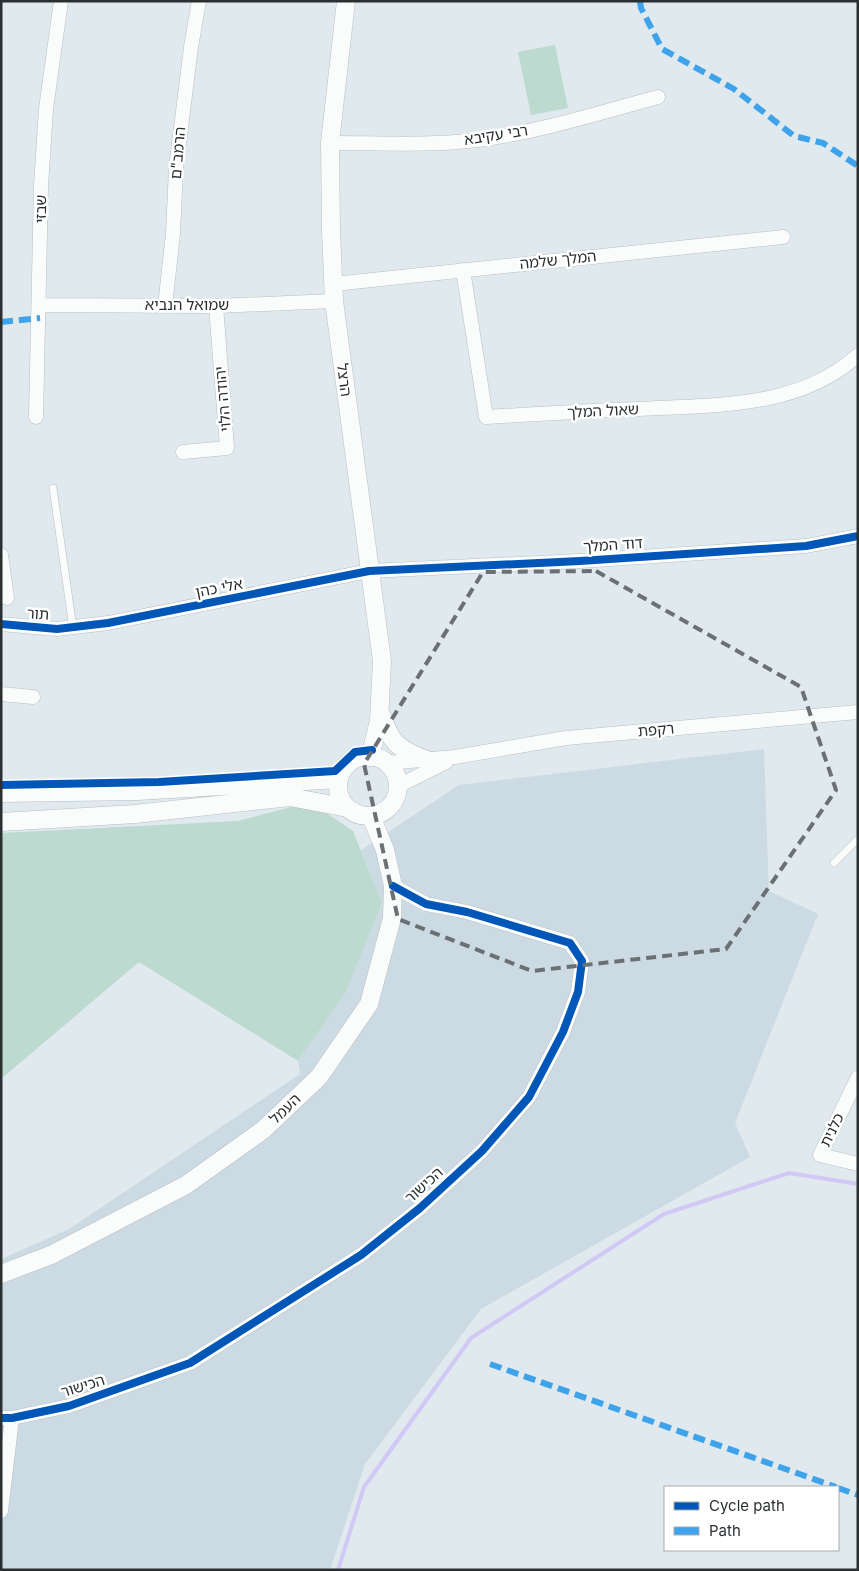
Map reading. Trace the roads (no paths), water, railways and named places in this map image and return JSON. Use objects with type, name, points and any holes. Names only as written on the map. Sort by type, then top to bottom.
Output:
[{"type":"street","name":"שבזי","points":[[36,417],[40,305],[41,186],[46,109],[61,1]]},
{"type":"street","name":"הרמב\"ם","points":[[165,306],[173,234],[176,168],[190,47],[199,1]]},
{"type":"street","name":"הרצל","points":[[346,1],[330,143],[334,292],[382,660],[378,760]]},
{"type":"street","name":"רבי עקיבא","points":[[330,143],[441,143],[477,140],[528,131],[658,97]]},
{"type":"street","name":"המלך שלמה","points":[[334,292],[463,270],[783,236]]},
{"type":"street","name":"שאול המלך","points":[[463,270],[486,417],[717,405],[764,400],[809,387],[844,368],[858,355]]},
{"type":"street","name":"שמואל הנביא","points":[[40,305],[216,306],[334,292]]},
{"type":"street","name":"יהודה הלוי","points":[[183,452],[227,448],[216,306]]},
{"type":"street","name":"דוד המלך","points":[[369,571],[580,561],[788,547],[858,536]]},
{"type":"street","name":"תור","points":[[1,554],[7,598]]},
{"type":"street","name":"אלי כהן","points":[[73,628],[369,571]]},
{"type":"street","name":"תור","points":[[1,624],[41,628],[73,628]]},
{"type":"street","points":[[1,694],[33,697]]},
{"type":"street","points":[[380,712],[388,735],[404,752],[427,760]]},
{"type":"street","name":"רקפת","points":[[378,760],[427,760],[566,738],[858,712]]},
{"type":"street","name":"רקפת","points":[[398,786],[455,757]]},
{"type":"street","points":[[378,760],[397,777],[398,786],[393,803],[387,809],[371,816],[355,813],[348,808],[340,795],[339,779],[344,769],[351,762],[378,760]]},
{"type":"street","points":[[1,793],[137,791],[339,779]]},
{"type":"street","points":[[1,822],[135,814],[290,797],[348,808]]},
{"type":"street","name":"העמל","points":[[1,1274],[51,1254],[186,1185],[263,1130],[320,1077],[369,1004],[392,918],[393,886],[385,850],[371,816]]},
{"type":"street","name":"הכישור","points":[[7,1418],[69,1406],[190,1362],[291,1301],[361,1254],[420,1208],[482,1151],[529,1097],[563,1032],[578,992],[582,961],[570,942],[466,912],[426,904],[393,886]]},
{"type":"street","name":"כלנית","points":[[858,1077],[820,1155],[858,1164]]},
{"type":"street","points":[[1,1511],[7,1418]]},
{"type":"lane","points":[[53,488],[73,628]]},
{"type":"lane","points":[[834,863],[858,839]]},
{"type":"waterway","points":[[338,1570],[364,1487],[471,1338],[664,1214],[789,1173],[858,1184]]}]
